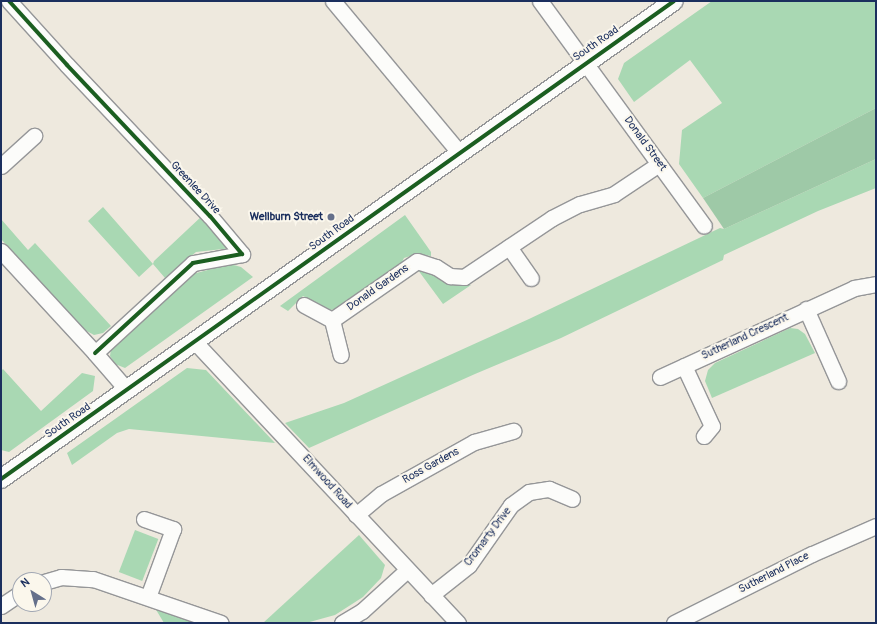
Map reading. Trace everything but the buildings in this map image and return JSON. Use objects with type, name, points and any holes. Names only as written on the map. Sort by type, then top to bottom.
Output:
[{"type":"street","name":"Greenlee Drive","points":[[9,1],[67,65],[210,216],[242,254],[193,263],[95,353]]},
{"type":"street","points":[[333,1],[459,152]]},
{"type":"street","name":"Donald Street","points":[[540,1],[704,226]]},
{"type":"street","name":"South Road","points":[[1,479],[196,342],[459,152],[674,1]]},
{"type":"street","points":[[1,166],[34,136]]},
{"type":"street","name":"Donald Gardens","points":[[332,320],[417,261],[436,267],[450,276],[464,277],[552,218],[580,204],[614,194],[660,164]]},
{"type":"street","points":[[509,247],[531,278]]},
{"type":"street","points":[[4,260],[95,353],[127,390]]},
{"type":"street","name":"Sutherland Crescent","points":[[660,377],[854,288],[876,284]]},
{"type":"street","points":[[304,305],[332,320],[341,355]]},
{"type":"street","points":[[806,309],[838,381]]},
{"type":"street","name":"Elmwood Road","points":[[196,342],[458,623]]},
{"type":"street","points":[[684,366],[712,426],[704,436]]},
{"type":"street","name":"Ross Gardens","points":[[356,515],[381,494],[474,442],[513,431]]},
{"type":"street","name":"Cromarty Drive","points":[[431,595],[469,565],[511,505],[529,492],[549,489],[572,498]]},
{"type":"street","points":[[144,519],[173,529],[148,597]]},
{"type":"street","name":"Sutherland Place","points":[[674,623],[812,554],[876,526]]},
{"type":"street","points":[[342,623],[362,611],[407,570]]},
{"type":"street","points":[[52,580],[60,577],[93,579],[222,623]]},
{"type":"street","points":[[1,606],[12,598]]},
{"type":"green space","points":[[712,1],[876,1],[876,108],[703,198],[679,164],[682,130],[722,103],[690,60],[634,102],[618,79],[624,63]]},
{"type":"green space","points":[[876,108],[876,159],[724,229],[703,198]]},
{"type":"green space","points":[[876,159],[876,188],[818,211],[724,255],[723,260],[561,338],[475,374],[309,448],[285,423],[344,403],[529,319],[720,228],[724,229]]},
{"type":"green space","points":[[103,207],[153,264],[139,277],[88,221]]},
{"type":"green space","points":[[203,215],[232,248],[196,252],[165,278],[153,264],[154,261]]},
{"type":"green space","points":[[405,215],[431,252],[431,256],[417,254],[404,258],[400,266],[338,308],[331,310],[303,296],[288,311],[280,306]]},
{"type":"green space","points":[[1,219],[28,250],[35,243],[111,326],[103,333],[94,335],[83,329],[1,239]]},
{"type":"green space","points":[[230,264],[241,267],[253,277],[125,368],[115,364],[110,356],[111,349],[189,275]]},
{"type":"green space","points":[[418,270],[428,270],[451,285],[471,285],[443,304]]},
{"type":"green space","points":[[790,328],[798,329],[805,334],[815,353],[712,398],[705,381],[708,370],[715,363]]},
{"type":"green space","points":[[187,368],[206,370],[275,443],[129,429],[117,433],[72,465],[67,453]]},
{"type":"green space","points":[[3,369],[41,411],[82,373],[95,376],[93,391],[9,452],[1,450],[1,371]]},
{"type":"green space","points":[[135,530],[158,539],[142,581],[119,572]]},
{"type":"green space","points":[[359,535],[385,565],[381,578],[363,597],[335,615],[306,623],[263,623]]},
{"type":"green space","points":[[155,608],[194,623],[164,623]]},
{"type":"cycle path","points":[[9,1],[67,65],[210,216],[242,254],[193,263],[95,353]]},
{"type":"cycle path","points":[[1,479],[674,1]]},
{"type":"place","name":"Wellburn Street","points":[[331,217]]}]
